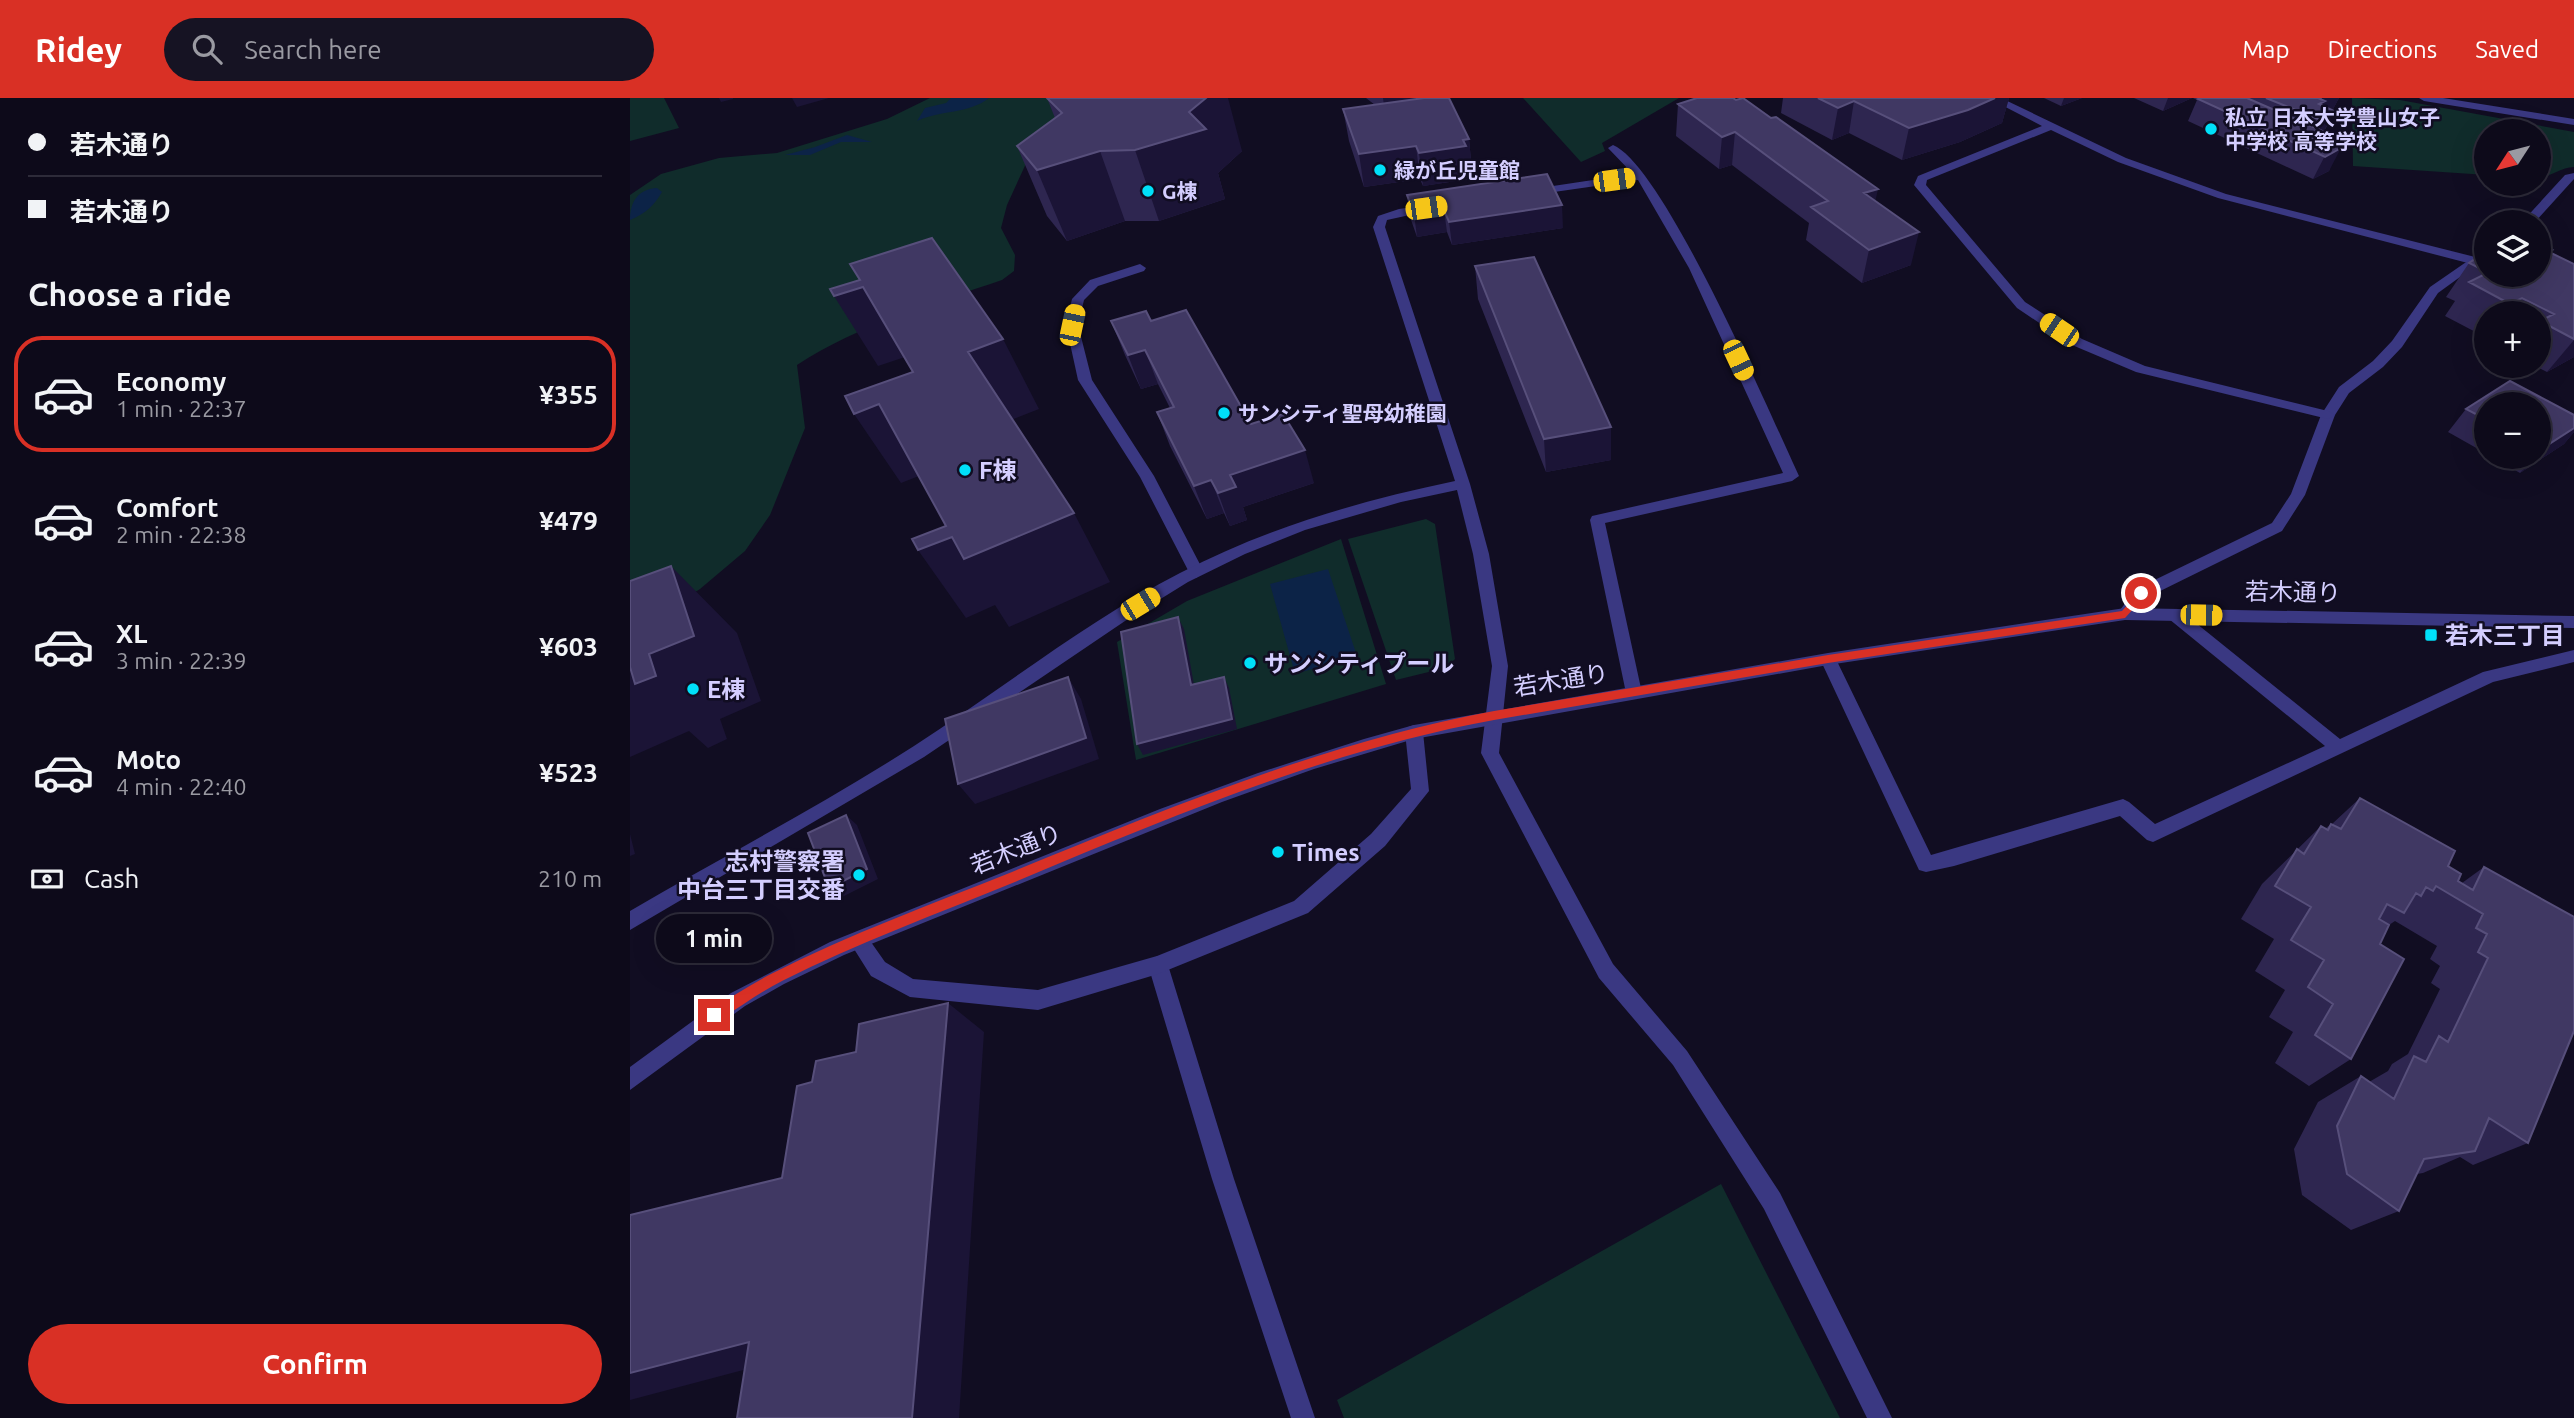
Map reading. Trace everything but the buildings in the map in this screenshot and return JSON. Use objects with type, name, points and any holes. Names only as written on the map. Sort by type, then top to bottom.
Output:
[{"type":"street","points":[[1993,98],[2122,160],[2222,196],[2474,258]]},
{"type":"street","points":[[2424,98],[2574,122]]},
{"type":"street","points":[[2503,98],[2504,111]]},
{"type":"street","points":[[2051,126],[1922,178],[1920,185],[2021,305],[2077,342],[2141,369],[2328,415]]},
{"type":"street","points":[[1612,148],[1641,176],[1695,268],[1792,476],[1597,520],[1634,693]]},
{"type":"street","points":[[1520,194],[1641,176]]},
{"type":"street","points":[[2542,210],[2569,177],[2574,176]]},
{"type":"street","points":[[1453,204],[1399,212],[1382,218],[1378,227],[1463,484],[1481,554],[1500,666],[1490,752],[1606,971],[1680,1058],[1772,1201],[1880,1418]]},
{"type":"street","points":[[2125,614],[2141,593],[2277,527],[2298,495],[2328,415],[2344,390],[2378,364],[2397,344],[2434,290],[2474,266]]},
{"type":"street","points":[[1139,268],[1094,283],[1078,299],[1072,325],[1085,380],[1147,476],[1196,572]]},
{"type":"street","points":[[630,921],[659,907],[918,752],[1119,617],[1196,572],[1240,550],[1300,526],[1391,499],[1463,484]]},
{"type":"street","name":"若木通り","points":[[630,1080],[693,1028],[776,977],[1147,822],[1280,773],[1414,732],[1828,659],[2125,614],[2574,622]]},
{"type":"street","points":[[2175,615],[2337,746]]},
{"type":"street","points":[[1828,659],[1926,864],[1954,859],[2123,807],[2153,834],[2489,677],[2574,656]]},
{"type":"street","points":[[859,941],[878,969],[910,988],[1038,1000],[1157,965],[1301,907],[1378,840],[1420,791],[1414,732]]},
{"type":"street","points":[[1157,965],[1223,1179],[1303,1418]]},
{"type":"green space","points":[[630,98],[664,98],[679,128],[630,141]]},
{"type":"green space","points":[[930,98],[1098,98],[1029,157],[1007,205],[1001,228],[1015,255],[1014,271],[1002,280],[871,326],[797,365],[805,428],[770,515],[745,551],[700,589],[630,634],[630,195],[661,174],[719,158],[777,153],[887,119]]},
{"type":"green space","points":[[1523,98],[1679,98],[1602,143],[1605,151],[1581,162]]},
{"type":"green space","points":[[2352,98],[2400,100],[2503,119],[2474,119],[2474,174],[2353,166]]},
{"type":"green space","points":[[2552,128],[2574,132],[2574,167],[2552,174]]},
{"type":"green space","points":[[1426,519],[1435,524],[1455,659],[1445,668],[1396,680],[1348,539]]},
{"type":"green space","name":"サンシティプール","points":[[1341,539],[1386,684],[1136,760],[1117,642],[1187,601]]},
{"type":"green space","points":[[1721,1184],[1840,1418],[1344,1418],[1337,1400]]},
{"type":"water","points":[[951,98],[989,98],[973,107],[917,121],[925,108],[946,103]]},
{"type":"water","points":[[847,135],[872,142],[841,142],[810,155],[785,155],[815,147]]},
{"type":"water","points":[[657,188],[662,192],[655,202],[645,212],[630,220],[636,198],[645,191]]},
{"type":"water","points":[[1328,569],[1357,656],[1295,674],[1270,584]]},
{"type":"place","name":"私立 日本大学豊山女子 中学校 高等学校","points":[[2211,129]]},
{"type":"place","name":"緑が丘児童館","points":[[1380,170]]},
{"type":"place","name":"G棟","points":[[1148,191]]},
{"type":"place","name":"サンシティ聖母幼稚園","points":[[1224,413]]},
{"type":"place","name":"F棟","points":[[965,470]]},
{"type":"place","name":"若木三丁目","points":[[2431,635]]},
{"type":"place","name":"サンシティプール","points":[[1250,663]]},
{"type":"place","name":"E棟","points":[[693,689]]},
{"type":"place","name":"Times","points":[[1278,852]]},
{"type":"place","name":"志村警察署 中台三丁目交番","points":[[859,875]]},
{"type":"route","points":[[714,1015],[776,977],[859,941],[1147,822],[1358,747],[1442,725],[1828,659],[2125,614],[2141,593]]}]
